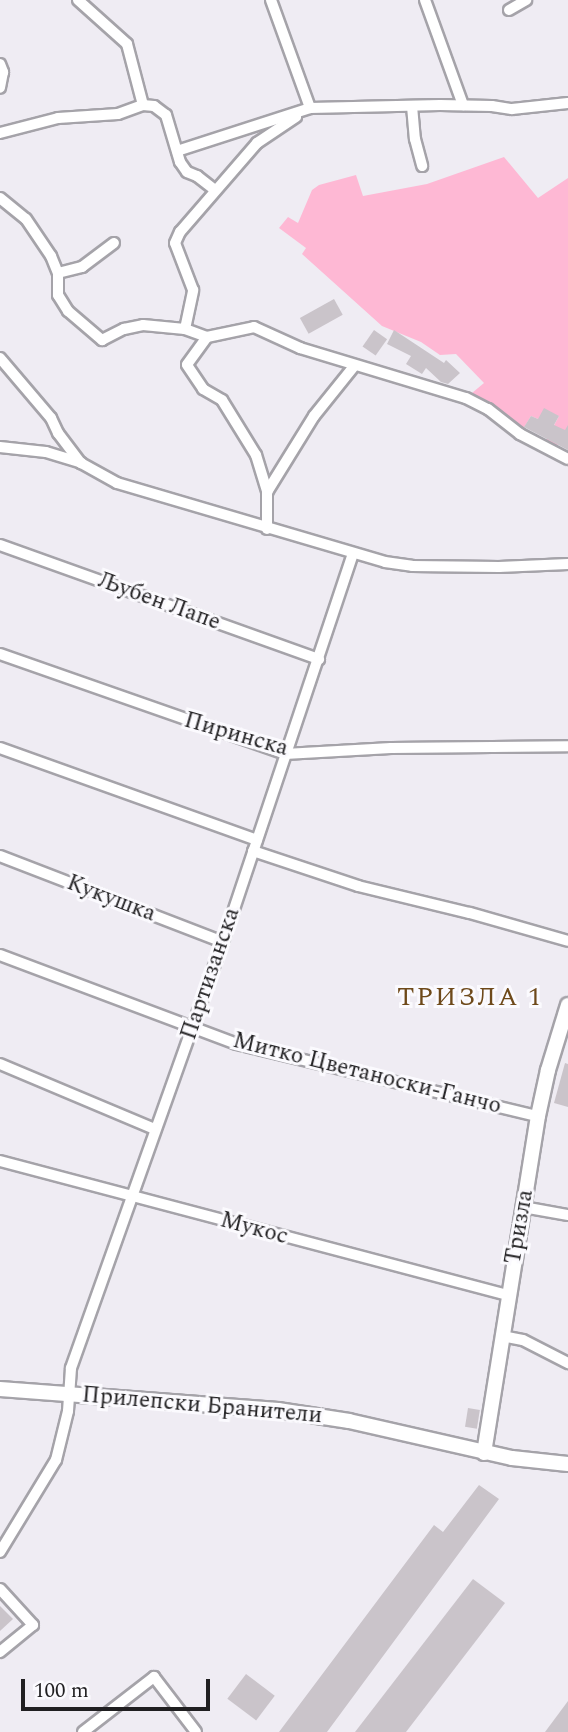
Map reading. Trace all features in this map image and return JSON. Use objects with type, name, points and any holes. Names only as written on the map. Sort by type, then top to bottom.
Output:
[{"type":"street","points":[[78,0],[127,44],[143,105]]},
{"type":"street","points":[[271,0],[310,108]]},
{"type":"street","points":[[425,0],[463,106]]},
{"type":"street","points":[[509,10],[526,0]]},
{"type":"street","points":[[0,64],[3,72],[0,88]]},
{"type":"street","points":[[177,151],[310,108],[463,106],[512,109],[568,103]]},
{"type":"street","points":[[0,133],[58,118],[118,114],[143,105],[154,106],[166,115],[177,151],[187,172],[215,190]]},
{"type":"street","points":[[412,106],[415,139],[422,166]]},
{"type":"street","points":[[185,329],[193,290],[175,243],[187,222],[232,175],[257,143],[310,108]]},
{"type":"street","points":[[0,198],[26,219],[51,256],[58,273],[58,295],[68,311],[102,340],[124,329],[144,325],[185,329],[207,337]]},
{"type":"street","points":[[58,273],[82,267],[114,243]]},
{"type":"street","points":[[267,529],[267,492],[256,455],[240,424],[222,400],[203,389],[187,365],[207,337],[227,330],[254,327],[300,348],[466,398],[488,409],[520,434],[568,458]]},
{"type":"street","points":[[0,358],[51,418],[58,433],[81,463]]},
{"type":"street","points":[[267,492],[314,416],[355,365]]},
{"type":"street","points":[[0,447],[46,452],[81,463],[117,483],[353,554],[412,566],[499,567],[568,564]]},
{"type":"street","name":"Љубен Лапе","points":[[0,545],[319,659]]},
{"type":"street","name":"Партизанска","points":[[0,1552],[56,1460],[70,1394],[71,1368],[223,942],[353,554]]},
{"type":"street","name":"Пиринска","points":[[0,654],[285,754],[391,748],[568,746]]},
{"type":"street","points":[[0,748],[358,886],[470,912],[568,941]]},
{"type":"street","name":"Кукушка","points":[[0,856],[223,942]]},
{"type":"street","name":"Митко Цветаноски-Ганчо","points":[[0,955],[237,1044],[538,1116]]},
{"type":"street","name":"Тризла","points":[[484,1452],[538,1116],[548,1070],[568,1005]]},
{"type":"street","points":[[0,1064],[155,1129]]},
{"type":"street","name":"Мукос","points":[[0,1161],[508,1296]]},
{"type":"street","points":[[523,1207],[568,1215]]},
{"type":"street","points":[[502,1336],[523,1339],[568,1363]]},
{"type":"street","name":"Прилепски Бранители","points":[[0,1389],[278,1410],[349,1421],[534,1462],[568,1464]]},
{"type":"street","points":[[0,1589],[33,1625],[0,1652]]},
{"type":"street","points":[[83,1732],[154,1677],[196,1732]]},
{"type":"shaded area","points":[[504,157],[538,198],[568,178],[568,431],[565,430],[554,452],[543,446],[559,416],[538,419],[531,416],[520,434],[466,398],[484,383],[456,354],[440,355],[421,342],[382,326],[302,254],[306,248],[279,228],[288,217],[298,223],[312,190],[319,185],[356,175],[363,196],[427,184]]},
{"type":"building","points":[[334,299],[343,315],[309,334],[300,318]]},
{"type":"building","points":[[374,330],[387,339],[376,356],[363,346]]},
{"type":"building","points":[[394,330],[444,363],[446,360],[460,373],[448,384],[441,382],[426,368],[422,374],[406,364],[411,356],[387,344]]},
{"type":"building","points":[[544,408],[559,416],[554,425],[565,430],[568,425],[568,450],[524,427],[531,416],[538,419]]},
{"type":"building","points":[[565,1063],[568,1064],[568,1107],[554,1103]]},
{"type":"building","points":[[468,1408],[480,1410],[477,1429],[465,1427]]},
{"type":"building","points":[[479,1485],[499,1499],[327,1732],[279,1732],[434,1525],[443,1532]]},
{"type":"building","points":[[473,1579],[505,1603],[406,1732],[355,1732]]},
{"type":"building","points":[[0,1606],[13,1619],[0,1631]]},
{"type":"building","points":[[246,1674],[275,1696],[256,1720],[227,1699]]},
{"type":"building","points":[[568,1701],[568,1732],[545,1732]]},
{"type":"district","name":"ТРИЗЛА 1","points":[[470,998]]}]
